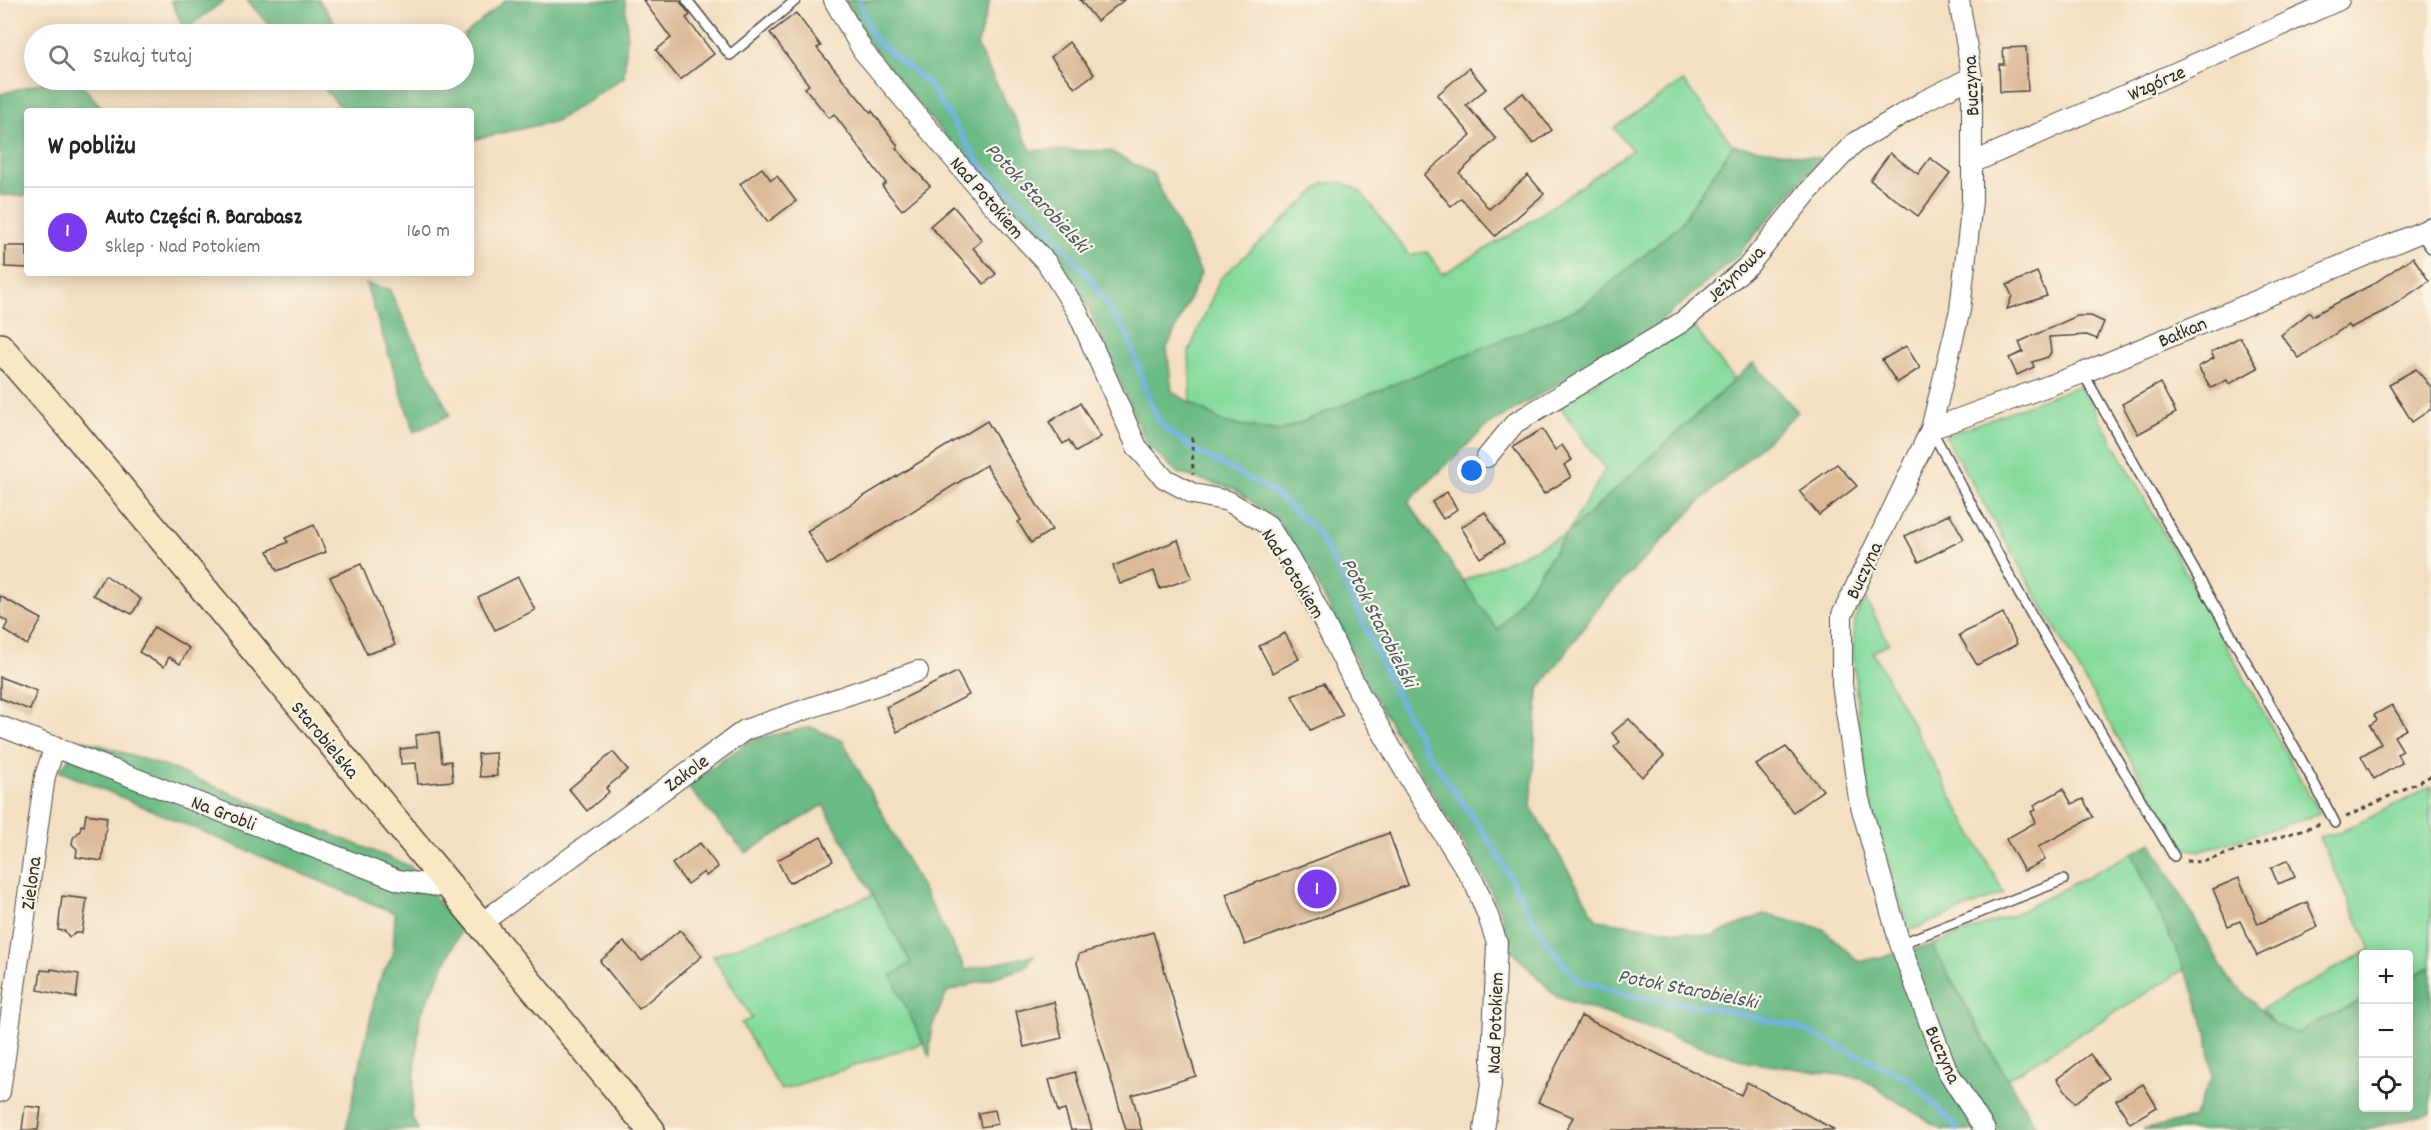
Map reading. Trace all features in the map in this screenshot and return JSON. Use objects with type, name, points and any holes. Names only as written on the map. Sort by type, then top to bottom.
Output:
[{"type":"street","name":"Nad Potokiem","points":[[834,0],[863,51],[991,203],[1047,263],[1078,313],[1137,447],[1164,478],[1194,494],[1228,501],[1268,525],[1304,582],[1360,694],[1475,884],[1497,943],[1491,1084],[1484,1130]]},
{"type":"street","name":"Buczyna","points":[[1959,0],[1972,76],[1972,201],[1960,310],[1931,429],[1842,615],[1842,684],[1859,799],[1900,944],[1947,1070],[1985,1130]]},
{"type":"street","name":"Wzgórze","points":[[1972,163],[2339,0]]},
{"type":"street","name":"Jeżynowa","points":[[1486,457],[1515,423],[1690,315],[1749,265],[1808,192],[1853,144],[1924,101],[1972,76]]},
{"type":"street","name":"Bałkan","points":[[1931,429],[2083,372],[2427,236]]},
{"type":"street","name":"Starobielska","points":[[0,347],[69,426],[651,1130]]},
{"type":"street","name":"Zakole","points":[[480,924],[745,730],[918,671]]},
{"type":"street","name":"Na Grobli","points":[[0,726],[398,880],[451,888]]},
{"type":"street","name":"Zielona","points":[[0,1092],[45,776],[55,746]]},
{"type":"lane","points":[[687,0],[730,56],[796,0]]},
{"type":"lane","points":[[2083,372],[2335,823]]},
{"type":"lane","points":[[1931,429],[2020,595],[2174,856]]},
{"type":"lane","points":[[1900,944],[2063,880]]},
{"type":"path","points":[[1192,437],[1193,462]]},
{"type":"path","points":[[2174,856],[2181,861],[2202,862],[2328,822],[2335,823],[2431,776]]},
{"type":"green space","points":[[171,0],[225,0],[192,24],[181,24]]},
{"type":"green space","points":[[247,0],[319,0],[336,24],[268,24]]},
{"type":"green space","points":[[506,0],[625,0],[627,31],[624,77],[556,121],[474,139],[474,108],[341,108],[326,90],[474,90],[474,27]]},
{"type":"green space","points":[[846,0],[990,0],[977,46],[1031,150],[1110,151],[1153,174],[1201,273],[1167,348],[1172,392],[1225,423],[1280,431],[1582,307],[1679,226],[1733,145],[1821,158],[1736,257],[1654,327],[1488,425],[1408,502],[1498,631],[1567,534],[1753,363],[1798,412],[1704,498],[1604,600],[1538,690],[1531,807],[1597,920],[1712,936],[1764,914],[1823,929],[1859,962],[1932,945],[1980,1033],[2038,1130],[1942,1130],[1861,1078],[1748,1062],[1557,997],[1505,944],[1502,916],[1485,879],[1369,688],[1313,575],[1277,520],[1234,489],[1178,473],[1146,443],[1088,307],[1053,254],[929,117],[866,39]]},
{"type":"green space","points":[[1683,81],[1733,145],[1679,226],[1582,307],[1280,431],[1225,423],[1191,403],[1189,352],[1220,279],[1324,183],[1343,182],[1361,192],[1409,255],[1427,252],[1443,274],[1518,230],[1632,150],[1614,128]]},
{"type":"green space","points":[[24,88],[24,90],[86,90],[102,108],[24,108],[24,196],[0,195],[0,94]]},
{"type":"green space","points":[[366,284],[389,289],[450,415],[414,432]]},
{"type":"green space","points":[[1692,324],[1734,380],[1567,534],[1605,470],[1559,405]]},
{"type":"green space","points":[[2081,385],[2320,814],[2202,851],[2181,848],[1945,436]]},
{"type":"green space","points":[[1567,534],[1497,632],[1463,581]]},
{"type":"green space","points":[[1865,598],[1889,643],[1873,652],[2004,893],[1908,931],[1870,800],[1859,725],[1853,652],[1855,618]]},
{"type":"green space","points":[[811,727],[843,741],[966,970],[1035,955],[1024,968],[947,992],[931,1029],[930,1057],[891,976],[911,963],[823,805],[746,853],[686,785],[753,739]]},
{"type":"green space","points":[[84,740],[167,767],[410,866],[461,930],[420,1016],[411,1115],[418,1130],[346,1130],[378,983],[393,955],[395,913],[59,771]]},
{"type":"green space","points":[[2431,787],[2431,967],[2413,976],[2413,950],[2369,950],[2371,949],[2319,837],[2341,832]]},
{"type":"green space","points":[[2152,843],[2228,978],[2276,1025],[2295,1033],[2359,1002],[2359,1112],[2413,1112],[2413,976],[2431,967],[2431,1113],[2363,1130],[2142,1130],[2193,1118],[2212,1076],[2207,1032],[2191,984],[2132,853]]},
{"type":"green space","points":[[2132,853],[2185,969],[2007,1079],[1932,945],[2015,914]]},
{"type":"green space","points":[[873,895],[911,963],[892,976],[923,1043],[781,1090],[741,1023],[752,1018],[713,956]]},
{"type":"green space","points":[[2359,956],[2359,1002],[2295,1033],[2276,1025],[2262,1009]]},
{"type":"building","points":[[643,0],[679,0],[690,15],[686,18],[714,54],[680,80],[656,50],[671,38]]},
{"type":"building","points":[[1080,0],[1124,0],[1097,21]]},
{"type":"building","points":[[796,13],[821,46],[817,48],[871,113],[872,111],[898,146],[896,148],[930,186],[902,210],[882,186],[886,183],[834,114],[829,118],[805,88],[809,85],[770,33]]},
{"type":"building","points":[[1069,42],[1094,74],[1075,88],[1051,57]]},
{"type":"building","points":[[2026,47],[2028,91],[2000,92],[1999,64],[2004,64],[2003,48]]},
{"type":"building","points":[[1469,68],[1486,89],[1466,105],[1496,139],[1459,173],[1489,209],[1528,175],[1544,194],[1495,236],[1461,198],[1451,206],[1424,175],[1471,135],[1437,95]]},
{"type":"building","points":[[1523,93],[1552,130],[1533,144],[1504,107]]},
{"type":"building","points":[[1890,153],[1918,174],[1930,158],[1950,173],[1918,216],[1870,180]]},
{"type":"building","points":[[762,168],[771,180],[777,176],[796,201],[768,222],[740,184]]},
{"type":"building","points":[[953,206],[982,240],[973,248],[996,274],[984,284],[930,226]]},
{"type":"building","points":[[5,246],[24,246],[24,268],[5,267]]},
{"type":"building","points":[[2413,257],[2429,281],[2386,310],[2350,328],[2348,325],[2299,358],[2281,335],[2310,312],[2312,316],[2373,284]]},
{"type":"building","points":[[2037,272],[2047,296],[2007,309],[2012,296],[2007,285]]},
{"type":"building","points":[[2077,316],[2091,316],[2104,322],[2097,339],[2087,335],[2049,337],[2051,352],[2048,357],[2032,362],[2034,367],[2017,375],[2009,358],[2023,352],[2019,342]]},
{"type":"building","points":[[2240,337],[2258,368],[2229,384],[2227,380],[2211,388],[2198,367],[2214,358],[2211,352]]},
{"type":"building","points":[[1906,346],[1920,368],[1897,383],[1882,360]]},
{"type":"building","points":[[2416,369],[2431,387],[2431,409],[2412,422],[2389,384]]},
{"type":"building","points":[[2160,383],[2176,413],[2138,434],[2122,404]]},
{"type":"building","points":[[1080,403],[1101,437],[1076,452],[1069,440],[1063,444],[1049,422]]},
{"type":"building","points":[[987,421],[1052,530],[1031,543],[1018,522],[1021,520],[986,465],[827,565],[807,531]]},
{"type":"building","points":[[1542,429],[1555,450],[1562,445],[1572,460],[1564,465],[1571,477],[1544,494],[1513,447]]},
{"type":"building","points":[[1837,464],[1857,486],[1819,515],[1799,491]]},
{"type":"building","points":[[1447,492],[1457,509],[1443,519],[1432,502]]},
{"type":"building","points":[[1485,512],[1504,543],[1480,558],[1461,527]]},
{"type":"building","points":[[1950,514],[1964,539],[1919,562],[1905,536]]},
{"type":"building","points":[[314,525],[326,552],[277,571],[268,551],[288,542],[285,538]]},
{"type":"building","points":[[1178,540],[1192,578],[1160,589],[1154,571],[1120,584],[1113,566]]},
{"type":"building","points":[[361,564],[395,645],[367,654],[330,577]]},
{"type":"building","points":[[105,575],[141,599],[132,614],[93,595]]},
{"type":"building","points":[[518,577],[535,610],[495,630],[478,597]]},
{"type":"building","points":[[0,596],[42,619],[27,645],[4,630],[8,622],[0,617]]},
{"type":"building","points":[[2003,613],[2017,644],[1977,665],[1959,635]]},
{"type":"building","points":[[154,627],[189,648],[180,664],[169,657],[164,667],[139,652]]},
{"type":"building","points":[[1285,633],[1299,659],[1273,673],[1259,646]]},
{"type":"building","points":[[957,672],[969,695],[897,732],[886,707]]},
{"type":"building","points":[[0,677],[37,691],[30,710],[0,698]]},
{"type":"building","points":[[1324,683],[1343,715],[1310,730],[1292,696]]},
{"type":"building","points":[[2392,705],[2407,729],[2394,736],[2403,751],[2397,754],[2402,763],[2374,779],[2361,756],[2381,744],[2370,725],[2377,720],[2374,715]]},
{"type":"building","points":[[1629,719],[1664,756],[1642,777],[1614,747],[1620,742],[1612,733]]},
{"type":"building","points":[[439,732],[442,762],[451,761],[453,781],[418,784],[416,763],[401,764],[400,749],[417,747],[416,735]]},
{"type":"building","points":[[1786,747],[1823,790],[1793,812],[1756,765]]},
{"type":"building","points":[[613,752],[628,770],[606,788],[609,792],[587,811],[569,789]]},
{"type":"building","points":[[496,753],[497,776],[480,777],[478,754]]},
{"type":"building","points":[[2063,789],[2072,804],[2083,799],[2093,817],[2038,847],[2045,860],[2024,871],[2006,839],[2036,822],[2031,812],[2036,810],[2034,805]]},
{"type":"building","points":[[86,814],[107,817],[102,861],[76,857],[77,849],[72,844],[73,838],[80,831],[81,825],[84,826]]},
{"type":"building","points":[[1389,833],[1408,885],[1245,945],[1226,894]]},
{"type":"building","points":[[821,837],[833,861],[789,883],[777,860]]},
{"type":"building","points":[[700,843],[718,867],[706,876],[704,872],[687,884],[672,864]]},
{"type":"building","points":[[2288,860],[2295,877],[2278,884],[2271,868]]},
{"type":"building","points":[[2239,878],[2258,924],[2307,902],[2318,927],[2257,956],[2240,921],[2228,926],[2213,889]]},
{"type":"building","points":[[62,896],[87,899],[82,933],[75,933],[69,937],[65,931],[58,930]]},
{"type":"building","points":[[680,930],[702,956],[639,1009],[600,961],[624,942],[642,961]]},
{"type":"building","points":[[1153,932],[1196,1076],[1132,1095],[1142,1130],[1126,1130],[1077,963],[1079,954]]},
{"type":"building","points":[[51,969],[79,974],[76,998],[38,990],[41,970],[51,971]]},
{"type":"building","points":[[1054,1002],[1062,1038],[1024,1047],[1016,1011]]},
{"type":"building","points":[[1581,1016],[1741,1095],[1747,1082],[1835,1130],[1566,1130],[1573,1117],[1538,1102]]},
{"type":"building","points":[[2090,1054],[2108,1078],[2075,1103],[2057,1079]]},
{"type":"building","points":[[1075,1072],[1092,1130],[1071,1130],[1065,1110],[1058,1112],[1049,1080]]},
{"type":"building","points":[[2143,1084],[2157,1107],[2130,1123],[2116,1100]]},
{"type":"building","points":[[25,1106],[41,1108],[38,1130],[22,1130]]},
{"type":"building","points":[[995,1110],[998,1124],[981,1127],[978,1113]]},
{"type":"waterway","name":"Potok Starobielski","points":[[859,0],[873,38],[929,84],[981,166],[1041,219],[1089,276],[1129,338],[1160,424],[1196,451],[1272,491],[1316,530],[1353,599],[1388,678],[1427,752],[1491,843],[1545,940],[1576,979],[1630,996],[1714,1008],[1797,1027],[1908,1078],[1955,1125],[1957,1130]]},
{"type":"place","name":"Auto Części R. Barabasz","points":[[1317,889]]}]
